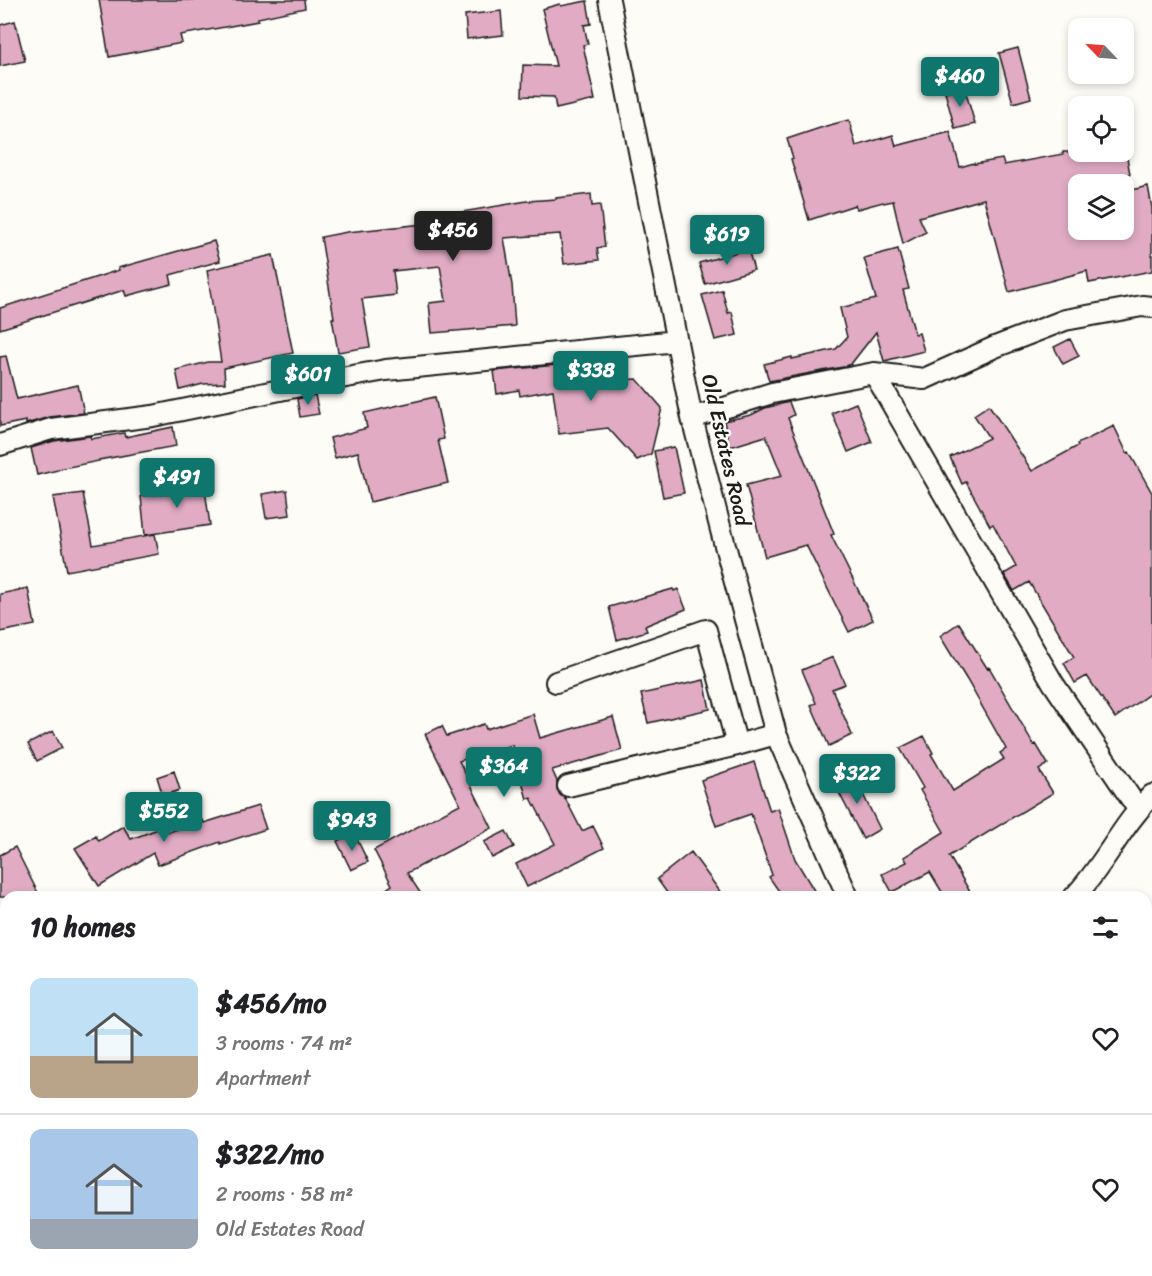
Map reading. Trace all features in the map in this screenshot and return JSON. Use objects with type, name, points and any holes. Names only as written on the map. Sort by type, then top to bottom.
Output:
[{"type":"street","name":"Old Estates Road","points":[[609,0],[692,418],[720,527],[776,734],[845,891]]},
{"type":"street","points":[[692,418],[772,393],[874,373],[924,380],[995,346],[1065,320],[1142,306],[1152,307]]},
{"type":"street","points":[[0,445],[51,429],[153,417],[386,370],[677,341]]},
{"type":"street","points":[[874,373],[1053,683],[1145,802],[1080,891]]},
{"type":"street","points":[[556,682],[706,630],[737,745]]},
{"type":"street","points":[[568,786],[776,734]]},
{"type":"building","points":[[99,0],[304,0],[305,8],[258,18],[258,21],[180,35],[182,43],[109,57]]},
{"type":"building","points":[[587,1],[591,24],[584,25],[588,44],[583,45],[595,100],[556,109],[554,97],[522,96],[523,65],[556,66],[542,9]]},
{"type":"building","points":[[501,11],[503,35],[467,39],[465,15]]},
{"type":"building","points":[[15,21],[25,61],[0,66],[0,25]]},
{"type":"building","points":[[1018,48],[1031,98],[1013,103],[999,53]]},
{"type":"building","points":[[964,86],[975,124],[955,129],[945,92]]},
{"type":"building","points":[[849,120],[856,146],[893,135],[896,146],[950,132],[960,167],[1002,159],[1004,165],[1063,154],[1063,152],[1068,152],[1068,162],[1128,162],[1130,174],[1068,174],[1068,240],[1134,240],[1134,190],[1148,186],[1152,208],[1152,271],[1089,283],[1087,271],[1009,292],[984,199],[919,217],[926,232],[903,244],[893,201],[857,209],[855,205],[809,220],[787,139]]},
{"type":"building","points":[[591,194],[592,206],[600,205],[605,247],[597,248],[599,260],[564,264],[560,234],[504,238],[512,285],[515,326],[432,333],[429,303],[446,301],[440,266],[393,271],[396,295],[362,299],[370,347],[338,352],[321,237],[433,223],[432,217],[527,201]]},
{"type":"building","points":[[214,241],[220,261],[170,275],[172,284],[126,296],[124,290],[0,329],[0,308],[119,270],[118,268]]},
{"type":"building","points":[[748,249],[754,270],[705,284],[699,263]]},
{"type":"building","points":[[898,249],[909,289],[903,290],[915,334],[919,333],[924,351],[884,361],[876,332],[851,364],[769,381],[764,364],[836,349],[847,337],[840,308],[876,299],[864,258]]},
{"type":"building","points":[[273,255],[293,353],[224,368],[225,383],[203,384],[180,390],[176,370],[208,362],[221,362],[207,270]]},
{"type":"building","points":[[722,290],[728,313],[732,312],[737,335],[715,340],[702,295]]},
{"type":"building","points":[[1070,339],[1079,356],[1063,364],[1054,347]]},
{"type":"building","points":[[6,356],[17,399],[78,385],[84,413],[49,417],[26,424],[26,421],[0,426],[0,357]]},
{"type":"building","points":[[589,362],[591,375],[595,374],[596,381],[637,379],[662,408],[651,454],[637,460],[608,428],[559,434],[553,390],[520,396],[519,390],[497,394],[494,371]]},
{"type":"building","points":[[315,395],[319,414],[300,417],[297,399]]},
{"type":"building","points":[[435,397],[444,439],[438,440],[448,483],[370,502],[358,452],[335,458],[330,438],[367,428],[364,413]]},
{"type":"building","points":[[789,402],[794,415],[788,418],[834,534],[831,535],[873,620],[849,632],[806,545],[765,557],[746,485],[782,476],[766,436],[730,447],[724,421],[751,415],[765,408]]},
{"type":"building","points":[[856,403],[872,442],[848,452],[832,413]]},
{"type":"building","points":[[989,405],[1032,471],[1078,446],[1077,444],[1114,426],[1127,453],[1129,452],[1152,493],[1152,692],[1115,718],[1087,676],[1075,683],[1064,663],[1074,657],[1029,582],[1014,591],[1004,574],[1016,567],[993,524],[990,526],[966,482],[962,484],[950,457],[989,438],[974,415]]},
{"type":"building","points":[[173,427],[176,446],[99,460],[37,475],[31,448],[54,441],[90,436],[91,439],[124,433],[125,437]]},
{"type":"building","points":[[674,447],[684,493],[663,497],[654,451]]},
{"type":"building","points":[[203,476],[210,525],[145,535],[141,496],[188,492],[186,479]]},
{"type":"building","points":[[287,490],[290,515],[266,518],[262,494]]},
{"type":"building","points":[[83,493],[93,545],[155,534],[159,554],[67,571],[53,497]]},
{"type":"building","points":[[28,588],[35,625],[0,632],[0,594]]},
{"type":"building","points":[[673,589],[674,591],[678,589],[686,609],[645,626],[647,631],[617,640],[609,607]]},
{"type":"building","points":[[959,623],[987,668],[989,667],[1034,745],[1036,744],[1048,764],[1039,770],[1053,793],[949,856],[969,891],[941,891],[930,872],[891,891],[882,874],[907,862],[904,857],[944,832],[920,790],[923,788],[900,748],[924,736],[933,753],[931,754],[953,791],[1004,759],[1000,753],[1006,749],[940,636]]},
{"type":"building","points":[[833,657],[845,684],[832,689],[852,735],[829,746],[811,705],[816,703],[802,670]]},
{"type":"building","points":[[704,680],[710,709],[648,723],[641,694]]},
{"type":"building","points":[[533,714],[540,738],[613,717],[622,750],[552,770],[557,781],[557,789],[565,798],[582,831],[593,826],[604,848],[527,887],[516,864],[555,844],[531,798],[527,799],[512,745],[459,761],[492,828],[407,873],[419,891],[384,891],[392,885],[374,850],[460,804],[425,734],[442,726],[447,736],[484,724],[486,729]]},
{"type":"building","points":[[53,731],[62,748],[37,761],[28,744]]},
{"type":"building","points":[[754,762],[770,811],[778,808],[795,859],[814,891],[779,891],[769,877],[772,875],[751,814],[716,826],[701,780]]},
{"type":"building","points":[[174,771],[180,790],[163,796],[157,777]]},
{"type":"building","points":[[852,772],[880,829],[863,839],[833,781]]},
{"type":"building","points":[[258,806],[266,829],[220,844],[220,842],[158,865],[153,853],[99,886],[75,848],[96,836],[99,841],[123,826],[131,839],[166,826],[169,832],[203,820],[204,823]]},
{"type":"building","points":[[506,831],[514,847],[492,858],[484,842]]},
{"type":"building","points":[[354,833],[368,862],[351,870],[337,841]]},
{"type":"building","points":[[15,847],[37,891],[0,891],[0,855]]},
{"type":"building","points":[[691,852],[720,891],[666,891],[657,879]]}]
